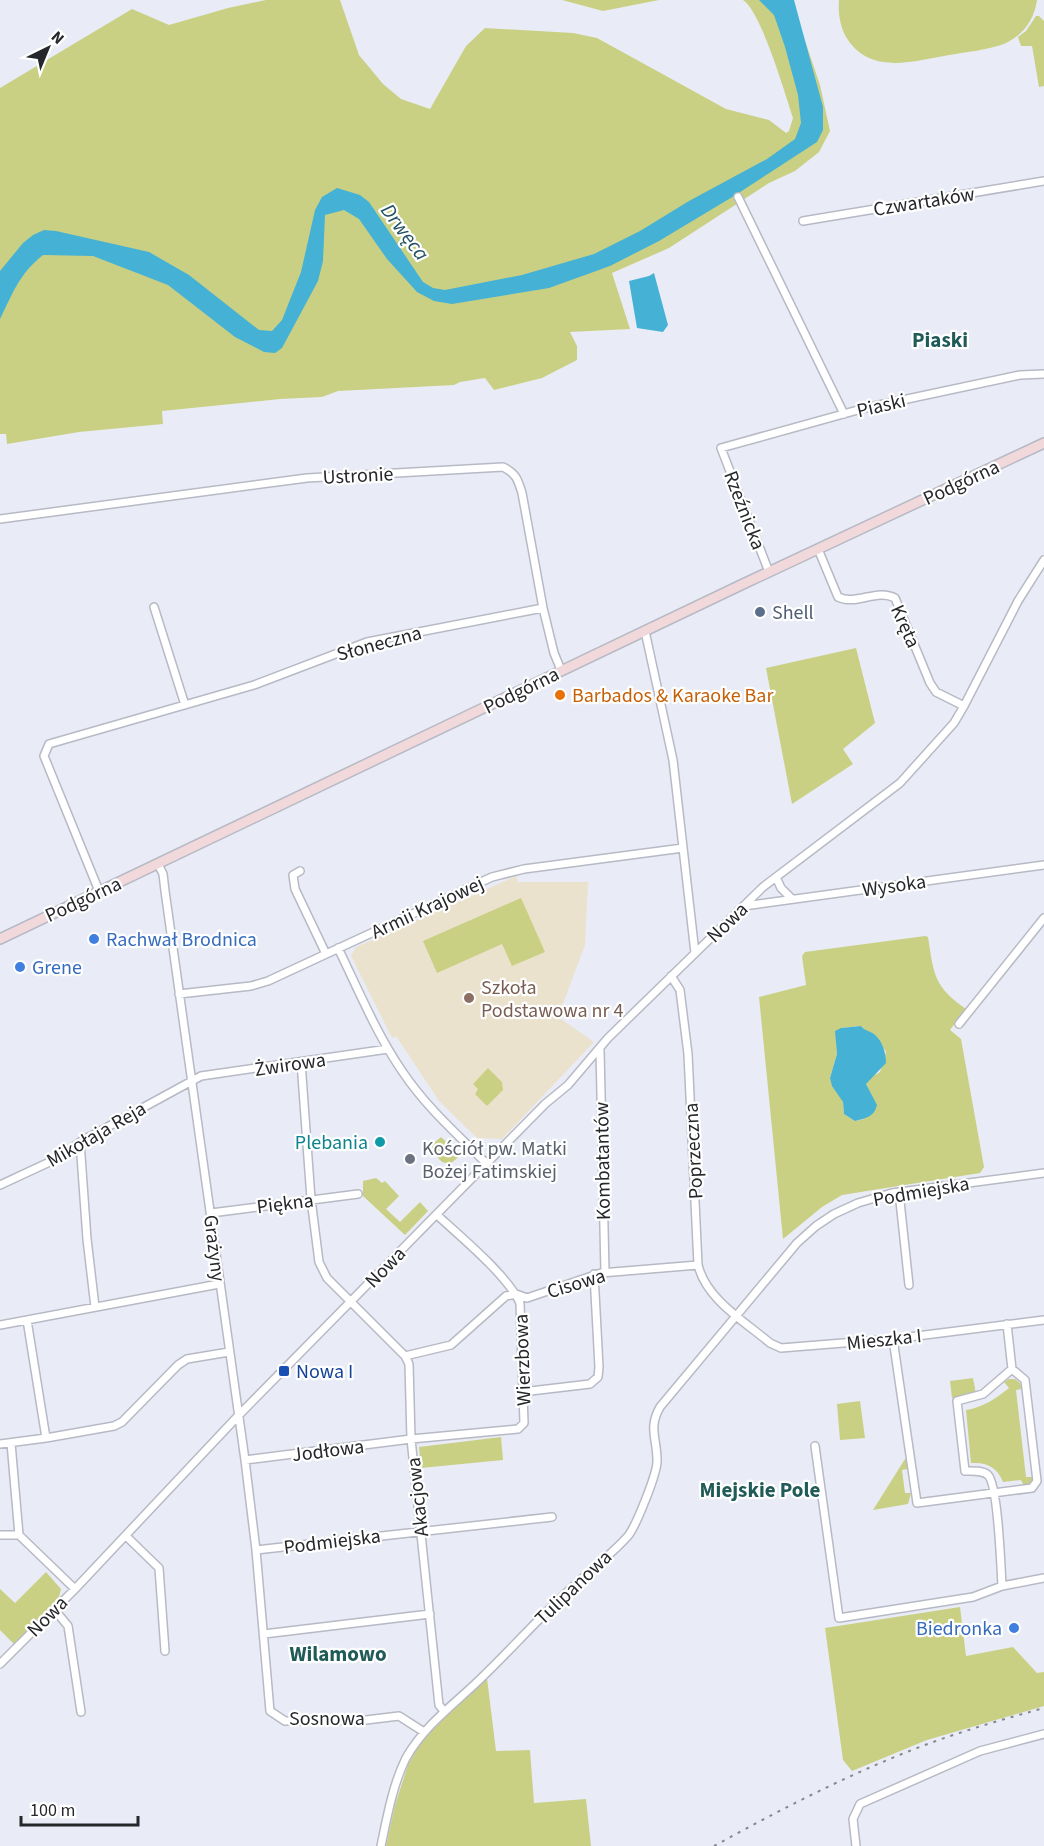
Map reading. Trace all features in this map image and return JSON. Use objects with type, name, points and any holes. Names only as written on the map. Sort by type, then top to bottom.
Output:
[{"type":"main road","name":"Podgórna","points":[[0,939],[561,670],[1044,443]]},
{"type":"street","name":"Czwartaków","points":[[803,221],[1044,180]]},
{"type":"street","points":[[738,197],[844,414]]},
{"type":"street","name":"Piaski","points":[[721,448],[844,414],[1020,375],[1044,374]]},
{"type":"street","name":"Rzeźnicka","points":[[721,448],[769,572]]},
{"type":"street","name":"Ustronie","points":[[0,519],[307,478],[503,467],[512,471],[517,477],[522,493],[543,608],[554,653],[561,670]]},
{"type":"street","name":"Kręta","points":[[818,549],[838,597],[846,600],[888,595],[895,598],[930,683],[936,692],[964,706]]},
{"type":"street","name":"Nowa","points":[[0,1664],[126,1536],[238,1416],[545,1104],[568,1085],[608,1038],[694,953],[776,877],[900,783],[954,723],[1018,601],[1044,560]]},
{"type":"street","points":[[154,608],[185,705]]},
{"type":"street","name":"Słoneczna","points":[[99,891],[44,756],[49,744],[56,740],[254,685],[367,642],[543,608]]},
{"type":"street","points":[[645,631],[673,760],[694,953]]},
{"type":"street","name":"Armii Krajowej","points":[[179,993],[251,986],[268,981],[492,877],[524,869],[683,848]]},
{"type":"street","name":"Grażyny","points":[[158,864],[163,874],[211,1213],[245,1460],[264,1634]]},
{"type":"street","name":"Wysoka","points":[[744,906],[1044,865]]},
{"type":"street","points":[[300,871],[293,875],[295,889],[326,954]]},
{"type":"street","points":[[776,877],[781,888],[792,899]]},
{"type":"street","points":[[959,1024],[1044,918]]},
{"type":"street","points":[[338,948],[388,1049],[403,1072],[434,1113],[487,1164]]},
{"type":"street","name":"Poprzeczna","points":[[671,976],[681,990],[688,1054],[700,1277],[709,1291],[735,1314]]},
{"type":"street","name":"Żwirowa","points":[[192,1081],[201,1076],[388,1049]]},
{"type":"street","name":"Kombatantów","points":[[600,1049],[605,1272]]},
{"type":"street","points":[[301,1062],[311,1199],[319,1262],[327,1278],[405,1356]]},
{"type":"street","name":"Mikołaja Reja","points":[[0,1185],[56,1159],[80,1142],[192,1081]]},
{"type":"street","points":[[80,1142],[87,1239],[95,1307]]},
{"type":"street","name":"Podmiejska","points":[[735,1314],[796,1243],[834,1214],[858,1203],[899,1192],[1044,1173]]},
{"type":"street","points":[[899,1192],[909,1285]]},
{"type":"street","name":"Piękna","points":[[211,1213],[358,1194]]},
{"type":"street","name":"Wierzbowa","points":[[411,1439],[518,1429],[524,1423],[520,1303],[504,1279],[437,1215]]},
{"type":"street","name":"Cisowa","points":[[405,1356],[451,1345],[506,1296],[516,1294],[527,1298],[605,1272],[698,1265]]},
{"type":"street","points":[[522,1392],[590,1383],[598,1377],[594,1274]]},
{"type":"street","points":[[0,1325],[219,1284]]},
{"type":"street","name":"Mieszka I","points":[[735,1314],[781,1348],[893,1339],[1044,1320]]},
{"type":"street","name":"Tulipanowa","points":[[381,1846],[399,1776],[406,1759],[424,1732],[629,1534],[655,1474],[658,1461],[653,1428],[655,1416],[735,1314]]},
{"type":"street","points":[[27,1320],[46,1438]]},
{"type":"street","points":[[893,1339],[917,1503],[1032,1488],[1037,1481],[1025,1380],[1012,1369],[1007,1324]]},
{"type":"street","points":[[0,1444],[114,1426],[122,1422],[186,1359],[229,1352]]},
{"type":"street","name":"Akacjowa","points":[[405,1356],[409,1364],[411,1439],[439,1705],[444,1711]]},
{"type":"street","points":[[1002,1586],[992,1480],[987,1475],[965,1471],[957,1401],[983,1394],[1012,1369]]},
{"type":"street","name":"Jodłowa","points":[[245,1460],[411,1439]]},
{"type":"street","points":[[11,1443],[19,1535],[75,1588]]},
{"type":"street","points":[[815,1446],[839,1618],[973,1598],[1002,1586],[1044,1578]]},
{"type":"street","name":"Podmiejska","points":[[256,1550],[552,1517]]},
{"type":"street","points":[[0,1535],[19,1535]]},
{"type":"street","points":[[126,1536],[159,1568],[165,1651]]},
{"type":"street","points":[[54,1609],[68,1626],[81,1712]]},
{"type":"street","points":[[264,1634],[430,1614]]},
{"type":"street","name":"Sosnowa","points":[[264,1634],[270,1711],[285,1721],[366,1720],[399,1716],[424,1732]]},
{"type":"street","points":[[856,1846],[853,1818],[860,1804],[980,1751],[1044,1734]]},
{"type":"shaded area","name":"Szkoła Podstawowa nr 4","points":[[516,876],[518,882],[588,882],[585,945],[558,1017],[594,1042],[502,1139],[477,1138],[439,1101],[396,1036],[392,1038],[351,956],[356,947]]},
{"type":"green space","points":[[266,0],[340,0],[359,55],[383,84],[401,99],[430,109],[466,46],[485,28],[573,33],[597,38],[726,109],[769,120],[786,133],[789,131],[793,118],[765,36],[750,7],[743,0],[786,0],[802,32],[820,85],[830,131],[819,152],[795,171],[769,183],[669,248],[612,273],[630,329],[570,332],[577,346],[577,360],[542,378],[494,390],[485,378],[454,385],[338,391],[322,397],[162,411],[163,424],[79,432],[7,444],[6,434],[0,434],[0,88],[132,9],[169,25]]},
{"type":"green space","points":[[562,0],[659,0],[603,11]]},
{"type":"green space","points":[[839,0],[1037,0],[1033,15],[1026,27],[1004,44],[922,60],[894,63],[869,58],[858,51],[848,40],[840,21]]},
{"type":"green space","points":[[1036,16],[1044,21],[1044,86],[1039,87],[1032,46],[1021,46],[1018,37],[1026,31]]},
{"type":"green space","points":[[856,648],[875,723],[843,749],[853,764],[792,804],[766,668]]},
{"type":"green space","points":[[521,898],[545,952],[512,966],[502,944],[437,973],[423,941]]},
{"type":"green space","points":[[928,937],[934,970],[941,986],[966,1009],[950,1030],[961,1039],[984,1167],[980,1173],[842,1195],[822,1207],[783,1239],[759,997],[806,985],[802,956],[805,952]],"holes":[[[861,1026],[874,1034],[886,1052],[880,1072],[871,1077],[866,1084],[869,1091],[864,1119],[855,1121],[844,1114],[843,1102],[830,1078],[837,1054],[836,1038],[841,1028]]]},
{"type":"green space","points":[[488,1068],[502,1082],[503,1090],[487,1106],[475,1094],[478,1089],[473,1084]]},
{"type":"green space","points":[[441,1137],[461,1155],[450,1164],[442,1162],[428,1148]]},
{"type":"green space","points":[[376,1178],[382,1183],[385,1181],[399,1196],[386,1209],[400,1222],[420,1202],[428,1211],[405,1235],[363,1196],[363,1181]]},
{"type":"green space","points":[[973,1378],[976,1394],[952,1398],[950,1381]]},
{"type":"green space","points":[[1015,1379],[1020,1383],[1022,1389],[1016,1390],[1026,1477],[1032,1477],[1032,1481],[1027,1486],[1024,1486],[1021,1480],[1003,1482],[991,1466],[971,1463],[966,1410],[984,1405],[999,1396],[1009,1388],[1004,1382]]},
{"type":"green space","points":[[860,1401],[865,1438],[840,1440],[837,1404]]},
{"type":"green space","points":[[501,1437],[503,1460],[421,1468],[419,1447]]},
{"type":"green space","points":[[905,1459],[908,1469],[902,1470],[905,1493],[911,1493],[908,1504],[873,1510]]},
{"type":"green space","points":[[46,1572],[61,1589],[59,1597],[14,1644],[0,1630],[0,1589],[15,1603]]},
{"type":"green space","points":[[960,1607],[966,1656],[1013,1647],[1037,1673],[1044,1672],[1044,1706],[927,1740],[852,1771],[843,1760],[825,1628]]},
{"type":"green space","points":[[487,1678],[496,1751],[530,1750],[534,1803],[586,1799],[591,1846],[386,1846],[395,1805],[408,1765],[428,1729]]},
{"type":"water","points":[[759,0],[794,0],[823,107],[823,130],[817,142],[659,241],[610,266],[549,288],[452,304],[434,301],[417,292],[387,259],[359,219],[344,210],[325,215],[323,261],[318,281],[282,348],[275,353],[264,352],[235,337],[168,285],[93,256],[43,255],[22,277],[0,319],[0,271],[23,243],[44,230],[149,252],[189,275],[259,330],[272,331],[282,320],[301,272],[315,210],[322,197],[337,188],[360,195],[369,202],[423,282],[433,288],[445,290],[522,275],[594,254],[640,231],[689,201],[767,159],[795,139],[801,123],[798,95],[774,15]]},
{"type":"water","points":[[654,273],[668,325],[663,332],[637,328],[629,281]]},
{"type":"water","points":[[861,1026],[880,1040],[885,1052],[886,1063],[866,1084],[877,1105],[876,1109],[869,1116],[855,1121],[844,1114],[843,1102],[832,1086],[830,1078],[837,1054],[835,1031],[841,1028]]},
{"type":"railway","points":[[714,1846],[811,1795],[886,1760],[961,1732],[1044,1708]]},
{"type":"place","name":"Shell","points":[[760,612]]},
{"type":"place","name":"Barbados & Karaoke Bar","points":[[560,695]]},
{"type":"place","name":"Rachwał Brodnica","points":[[94,939]]},
{"type":"place","name":"Grene","points":[[20,967]]},
{"type":"place","name":"Szkoła Podstawowa nr 4","points":[[469,998]]},
{"type":"place","name":"Plebania","points":[[380,1142]]},
{"type":"place","name":"Kościół pw. Matki Bożej Fatimskiej","points":[[410,1159]]},
{"type":"place","name":"Nowa I","points":[[284,1371]]},
{"type":"place","name":"Biedronka","points":[[1014,1628]]},
{"type":"district","name":"Piaski","points":[[940,340]]},
{"type":"district","name":"Miejskie Pole","points":[[760,1490]]},
{"type":"district","name":"Wilamowo","points":[[338,1654]]},
{"type":"water label","name":"Drwęca","points":[[405,232]]}]
